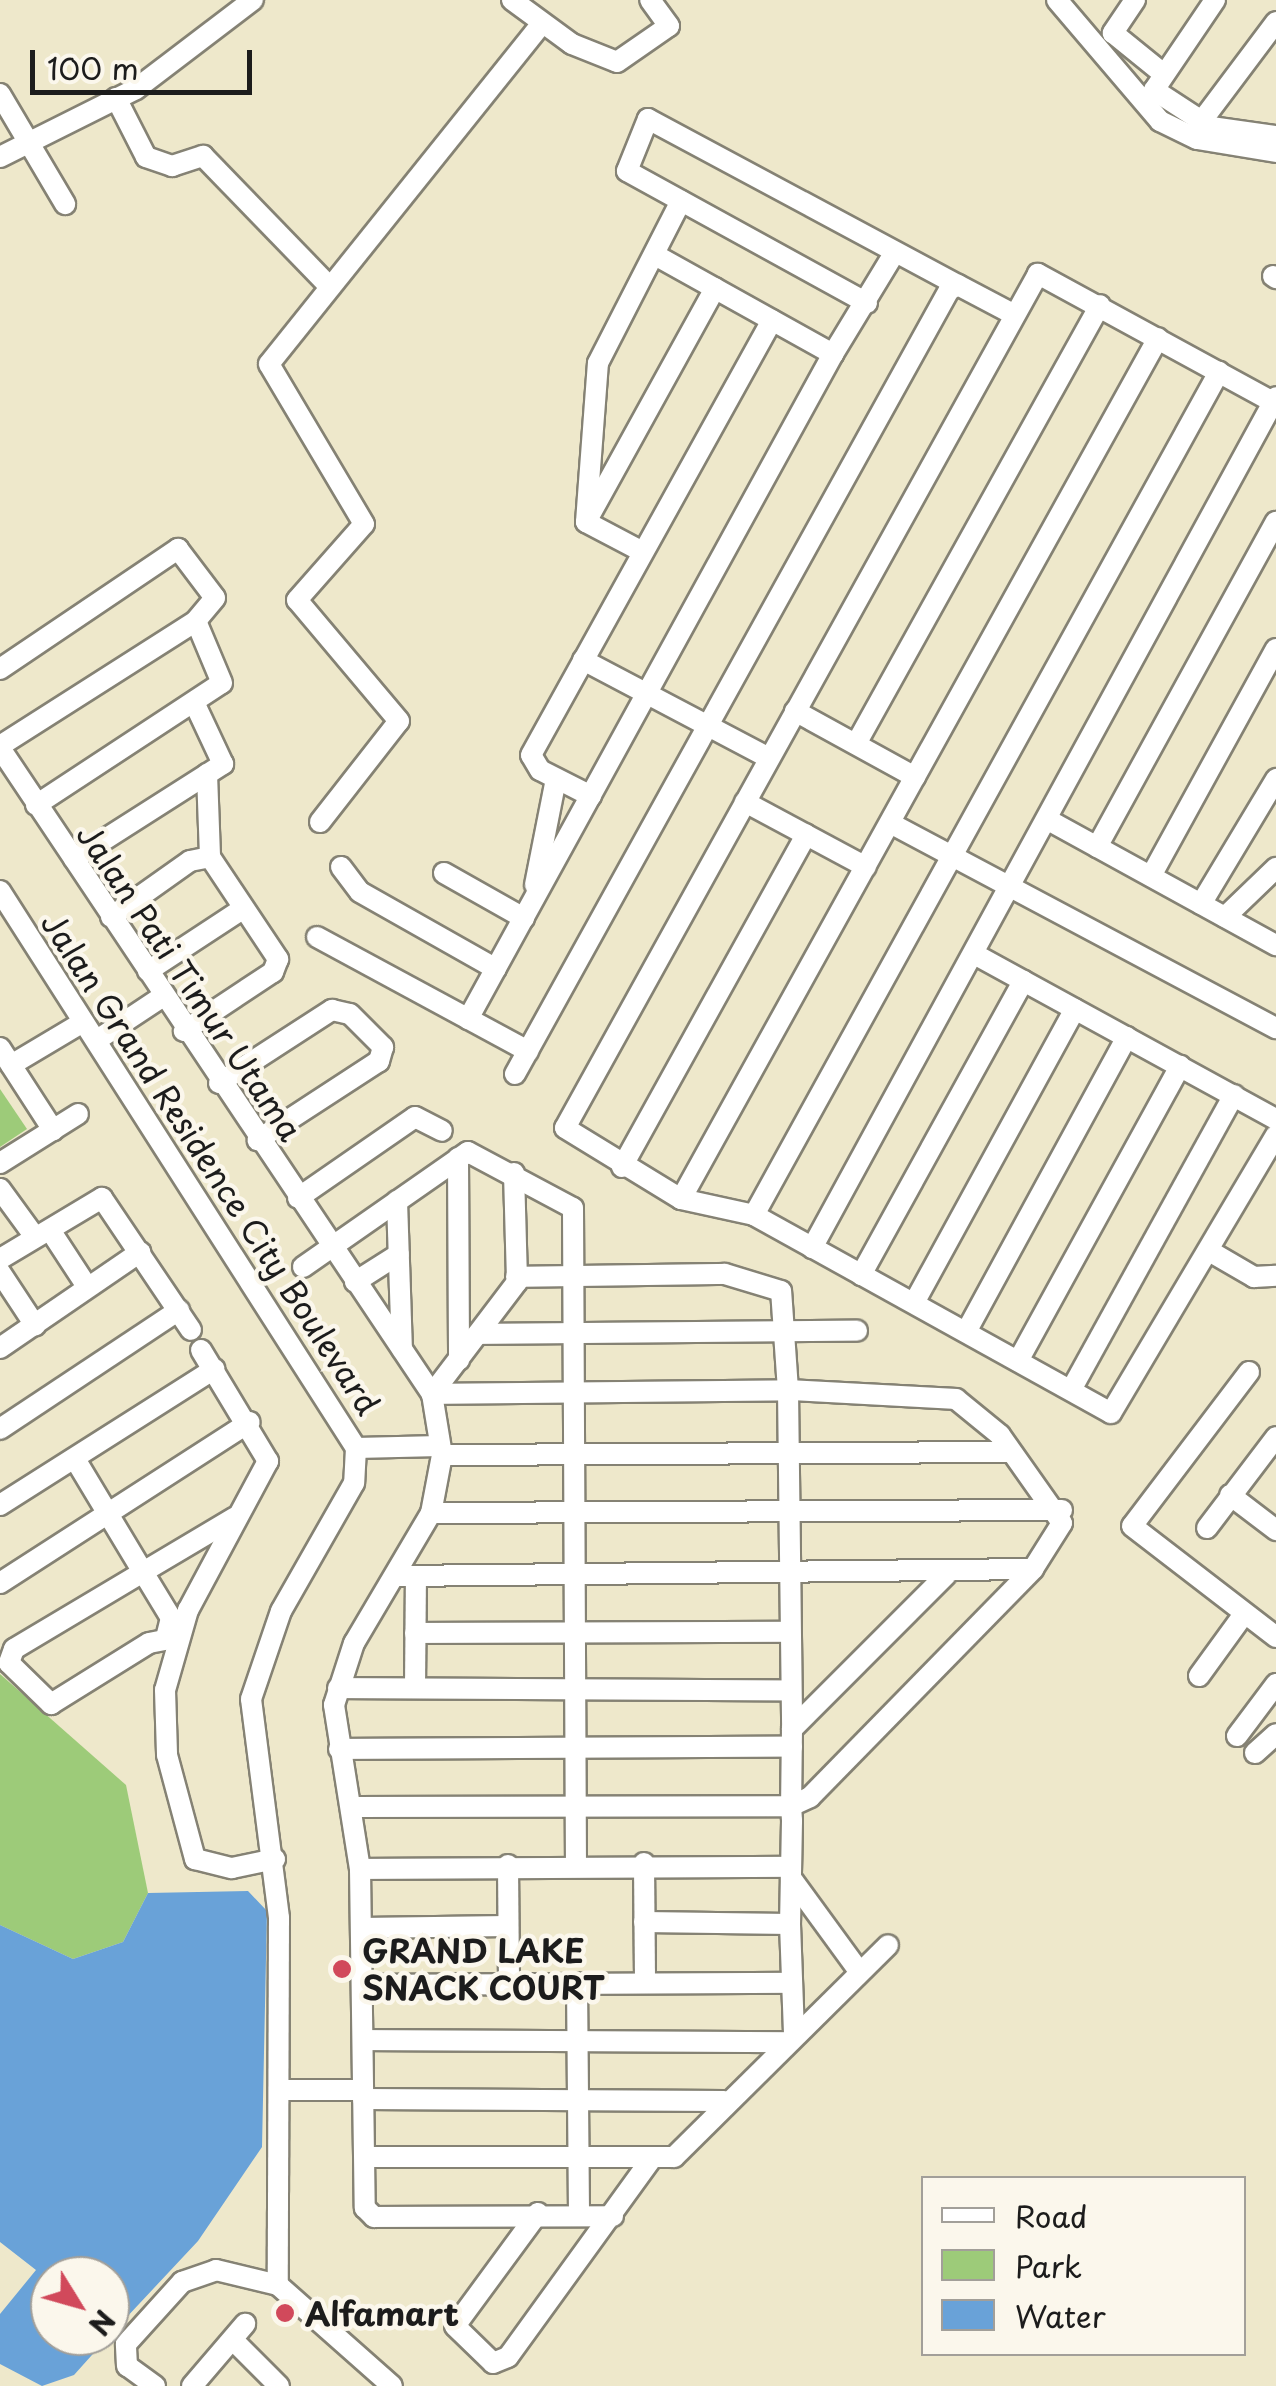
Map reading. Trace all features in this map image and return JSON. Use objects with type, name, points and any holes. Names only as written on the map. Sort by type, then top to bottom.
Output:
[{"type":"street","points":[[0,157],[30,137],[116,98],[254,0]]},
{"type":"street","points":[[512,0],[541,26],[617,62],[669,26],[650,0]]},
{"type":"street","points":[[1057,0],[1160,121],[1197,140],[1276,152]]},
{"type":"street","points":[[1135,0],[1113,33],[1162,72]]},
{"type":"street","points":[[1216,0],[1162,72],[1154,90],[1200,122],[1276,136]]},
{"type":"street","points":[[1200,122],[1276,22]]},
{"type":"street","points":[[320,822],[399,721],[297,600],[364,524],[269,364],[541,26]]},
{"type":"street","points":[[0,94],[30,137],[66,204]]},
{"type":"street","points":[[116,98],[146,157],[159,166],[203,156],[330,287]]},
{"type":"street","points":[[868,303],[623,168],[651,117],[1013,314]]},
{"type":"street","points":[[586,522],[594,376],[681,201]]},
{"type":"street","points":[[468,1019],[833,354],[868,303],[895,252]]},
{"type":"street","points":[[654,255],[833,354]]},
{"type":"street","points":[[812,1248],[1050,821],[1275,400],[1038,274],[565,1128],[622,1167],[682,1199],[754,1215],[812,1248],[1070,1390],[1120,1412],[1276,1135]]},
{"type":"street","points":[[515,1074],[958,285]]},
{"type":"street","points":[[586,522],[715,288]]},
{"type":"street","points":[[856,744],[1100,305]]},
{"type":"street","points":[[591,796],[556,779],[531,755],[772,320]]},
{"type":"street","points":[[682,1199],[1158,338]]},
{"type":"street","points":[[754,1215],[1219,372]]},
{"type":"street","points":[[586,522],[641,552]]},
{"type":"street","points":[[1098,847],[1276,522]]},
{"type":"street","points":[[0,669],[178,549],[215,598],[196,621],[0,748]]},
{"type":"street","points":[[36,805],[194,702],[224,674],[196,621]]},
{"type":"street","points":[[1151,876],[1276,650]]},
{"type":"street","points":[[583,660],[768,758]]},
{"type":"street","points":[[74,860],[226,760],[194,702]]},
{"type":"street","points":[[795,711],[915,777]]},
{"type":"street","name":"Jalan Pati Timur Utama","points":[[0,748],[219,1083],[432,1394]]},
{"type":"street","points":[[184,1030],[278,967],[210,857],[207,774]]},
{"type":"street","points":[[527,912],[556,779]]},
{"type":"street","points":[[1201,904],[1275,779]]},
{"type":"street","points":[[744,802],[866,866]]},
{"type":"street","points":[[1050,821],[1276,945]]},
{"type":"street","points":[[890,823],[1276,1028]]},
{"type":"street","points":[[622,1167],[806,835]]},
{"type":"street","points":[[111,917],[190,861],[210,857]]},
{"type":"street","points":[[341,867],[360,892],[496,969]]},
{"type":"street","points":[[1225,917],[1276,868]]},
{"type":"street","points":[[444,873],[527,912]]},
{"type":"street","name":"Jalan Grand Residence City Boulevard","points":[[0,891],[356,1448],[354,1482],[281,1611],[254,1686],[254,1754],[275,1859],[283,2090],[278,2285]]},
{"type":"street","points":[[148,972],[242,910]]},
{"type":"street","points":[[317,937],[528,1051]]},
{"type":"street","points":[[976,955],[1276,1119]]},
{"type":"street","points":[[861,1275],[1023,981]]},
{"type":"street","points":[[96,1040],[162,997]]},
{"type":"street","points":[[914,1304],[1075,1009]]},
{"type":"street","points":[[219,1083],[332,1010],[350,1014],[383,1047],[380,1061],[258,1140]]},
{"type":"street","points":[[53,1130],[6,1057],[83,1022]]},
{"type":"street","points":[[966,1332],[1128,1037]]},
{"type":"street","points":[[1018,1362],[1180,1066]]},
{"type":"street","points":[[1070,1390],[1234,1095]]},
{"type":"street","points":[[0,1163],[78,1114]]},
{"type":"street","points":[[298,1198],[415,1117],[442,1131]]},
{"type":"street","points":[[303,1267],[472,1152],[571,1202],[578,1636],[574,1746],[576,1863]]},
{"type":"street","points":[[458,1158],[458,1360]]},
{"type":"street","points":[[514,1172],[516,1276],[432,1394],[441,1450],[431,1513],[408,1577],[354,1643],[338,1688],[340,1748],[360,1869],[364,2157],[370,2216],[538,2212],[613,2216]]},
{"type":"street","points":[[0,1189],[86,1285]]},
{"type":"street","points":[[0,1259],[102,1198],[191,1330]]},
{"type":"street","points":[[397,1201],[402,1350]]},
{"type":"street","points":[[0,1348],[86,1285],[140,1252]]},
{"type":"street","points":[[1210,1252],[1254,1277],[1276,1276]]},
{"type":"street","points":[[355,1282],[399,1254]]},
{"type":"street","points":[[0,1272],[35,1325]]},
{"type":"street","points":[[516,1276],[740,1276],[786,1294],[792,1738],[789,2037]]},
{"type":"street","points":[[0,1429],[179,1310]]},
{"type":"street","points":[[478,1334],[858,1331]]},
{"type":"street","points":[[201,1350],[250,1422],[268,1461],[173,1635],[50,1704],[10,1662],[14,1649],[236,1517]]},
{"type":"street","points":[[0,1505],[214,1369]]},
{"type":"street","points":[[1250,1372],[1132,1526],[1276,1637]]},
{"type":"street","points":[[432,1394],[788,1390],[946,1395],[989,1422],[1062,1510]]},
{"type":"street","points":[[0,1583],[250,1422]]},
{"type":"street","points":[[1206,1528],[1276,1438]]},
{"type":"street","points":[[356,1448],[789,1447],[1012,1452]]},
{"type":"street","points":[[76,1460],[172,1618],[164,1718],[192,1856],[216,1868],[275,1859]]},
{"type":"street","points":[[1230,1495],[1276,1530]]},
{"type":"street","points":[[431,1513],[790,1506],[1062,1510]]},
{"type":"street","points":[[352,1807],[791,1806],[876,1736],[1033,1569],[1057,1538],[1062,1510]]},
{"type":"street","points":[[408,1577],[946,1575],[1033,1569]]},
{"type":"street","points":[[340,1748],[574,1746],[792,1738],[946,1575]]},
{"type":"street","points":[[408,1577],[416,1634],[414,1688]]},
{"type":"street","points":[[1199,1676],[1244,1614]]},
{"type":"street","points":[[416,1634],[789,1632]]},
{"type":"street","points":[[1237,1736],[1276,1684]]},
{"type":"street","points":[[338,1688],[577,1693],[789,1690]]},
{"type":"street","points":[[1255,1753],[1276,1734]]},
{"type":"street","points":[[360,1869],[576,1863],[791,1873]]},
{"type":"street","points":[[644,1864],[645,1982]]},
{"type":"street","points":[[508,1865],[509,1980]]},
{"type":"street","points":[[791,1873],[858,1970]]},
{"type":"street","points":[[644,1922],[790,1924]]},
{"type":"street","points":[[361,1928],[508,1926]]},
{"type":"street","points":[[364,2157],[674,2157],[724,2101],[888,1945]]},
{"type":"street","points":[[362,1985],[509,1980],[791,1983]]},
{"type":"street","points":[[578,1983],[579,2212]]},
{"type":"street","points":[[364,2040],[789,2037]]},
{"type":"street","points":[[283,2090],[724,2101]]},
{"type":"street","points":[[538,2212],[455,2326],[493,2364],[613,2216],[653,2157]]},
{"type":"street","points":[[155,2386],[133,2372],[126,2344],[182,2282],[216,2270],[278,2285],[392,2386]]},
{"type":"street","points":[[192,2386],[239,2332],[278,2386]]},
{"type":"green space","points":[[0,1089],[27,1129],[0,1147]]},
{"type":"green space","points":[[0,1674],[126,1785],[148,1893],[123,1942],[73,1959],[0,1925]]},
{"type":"water","points":[[248,1891],[267,1911],[262,2147],[198,2241],[130,2314],[130,2256],[30,2256],[30,2265],[0,2242],[0,1925],[73,1959],[123,1942],[148,1893]]},
{"type":"water","points":[[30,2277],[30,2356],[91,2356],[74,2375],[42,2386],[0,2364],[0,2314]]},
{"type":"place","name":"GRAND LAKE SNACK COURT","points":[[342,1969]]},
{"type":"place","name":"Alfamart","points":[[285,2313]]}]
